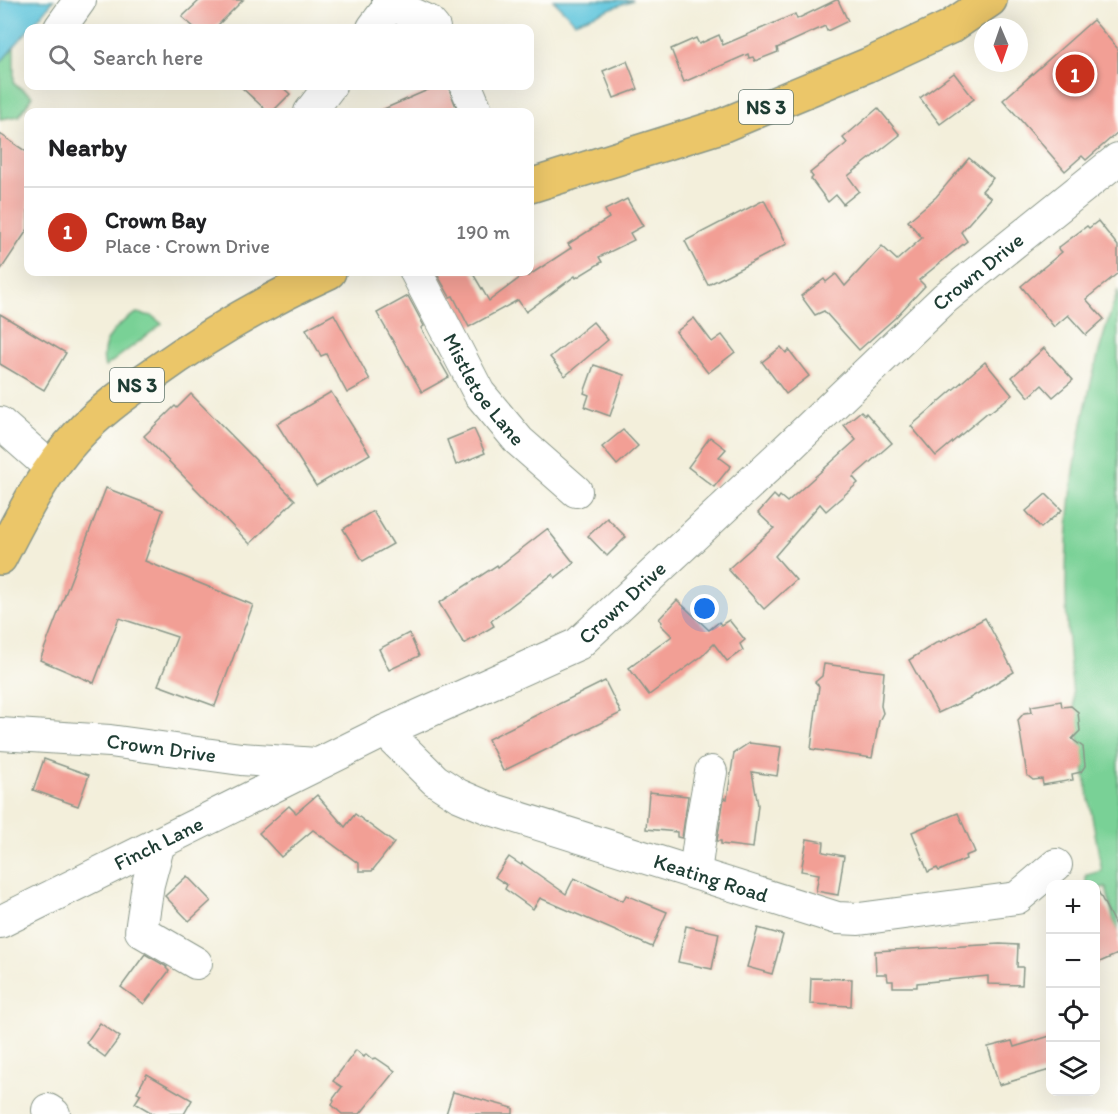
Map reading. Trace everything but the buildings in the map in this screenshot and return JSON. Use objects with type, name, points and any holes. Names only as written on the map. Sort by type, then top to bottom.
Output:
[{"type":"main road","name":"NS 3","points":[[534,185],[721,126],[868,65],[940,32],[990,0]]},
{"type":"main road","name":"NS 3","points":[[0,558],[26,507],[51,468],[77,436],[107,406],[200,341],[319,276]]},
{"type":"street","points":[[63,24],[80,0]]},
{"type":"street","points":[[384,11],[428,21],[431,24]]},
{"type":"street","points":[[313,108],[327,90]]},
{"type":"street","points":[[468,90],[475,108]]},
{"type":"street","name":"Crown Drive","points":[[0,734],[110,741],[241,759],[318,764],[385,731],[578,644],[945,298],[1118,159]]},
{"type":"street","name":"Mistletoe Lane","points":[[418,276],[479,393],[519,441],[576,491]]},
{"type":"street","points":[[0,423],[7,427],[13,451],[51,468]]},
{"type":"street","name":"Keating Road","points":[[385,731],[435,780],[458,795],[491,809],[837,918],[858,919],[1017,898],[1056,865]]},
{"type":"street","name":"Finch Lane","points":[[0,922],[318,764]]},
{"type":"street","points":[[695,873],[711,772]]},
{"type":"street","points":[[159,843],[148,884],[141,931],[196,963]]},
{"type":"green space","points":[[14,47],[14,84],[33,96],[19,116],[0,119],[0,63]]},
{"type":"green space","points":[[1118,290],[1118,939],[1106,887],[1100,888],[1100,880],[1086,880],[1086,875],[1102,871],[1073,697],[1066,592],[1073,477],[1087,401]]},
{"type":"green space","points":[[137,313],[152,316],[162,324],[105,367],[104,350],[111,335],[123,322]]},
{"type":"water","points":[[0,0],[54,0],[33,24],[24,24],[24,35],[0,63]]},
{"type":"water","points":[[553,0],[633,0],[575,22]]},
{"type":"place","name":"Crown Bay","points":[[1075,74]]}]
